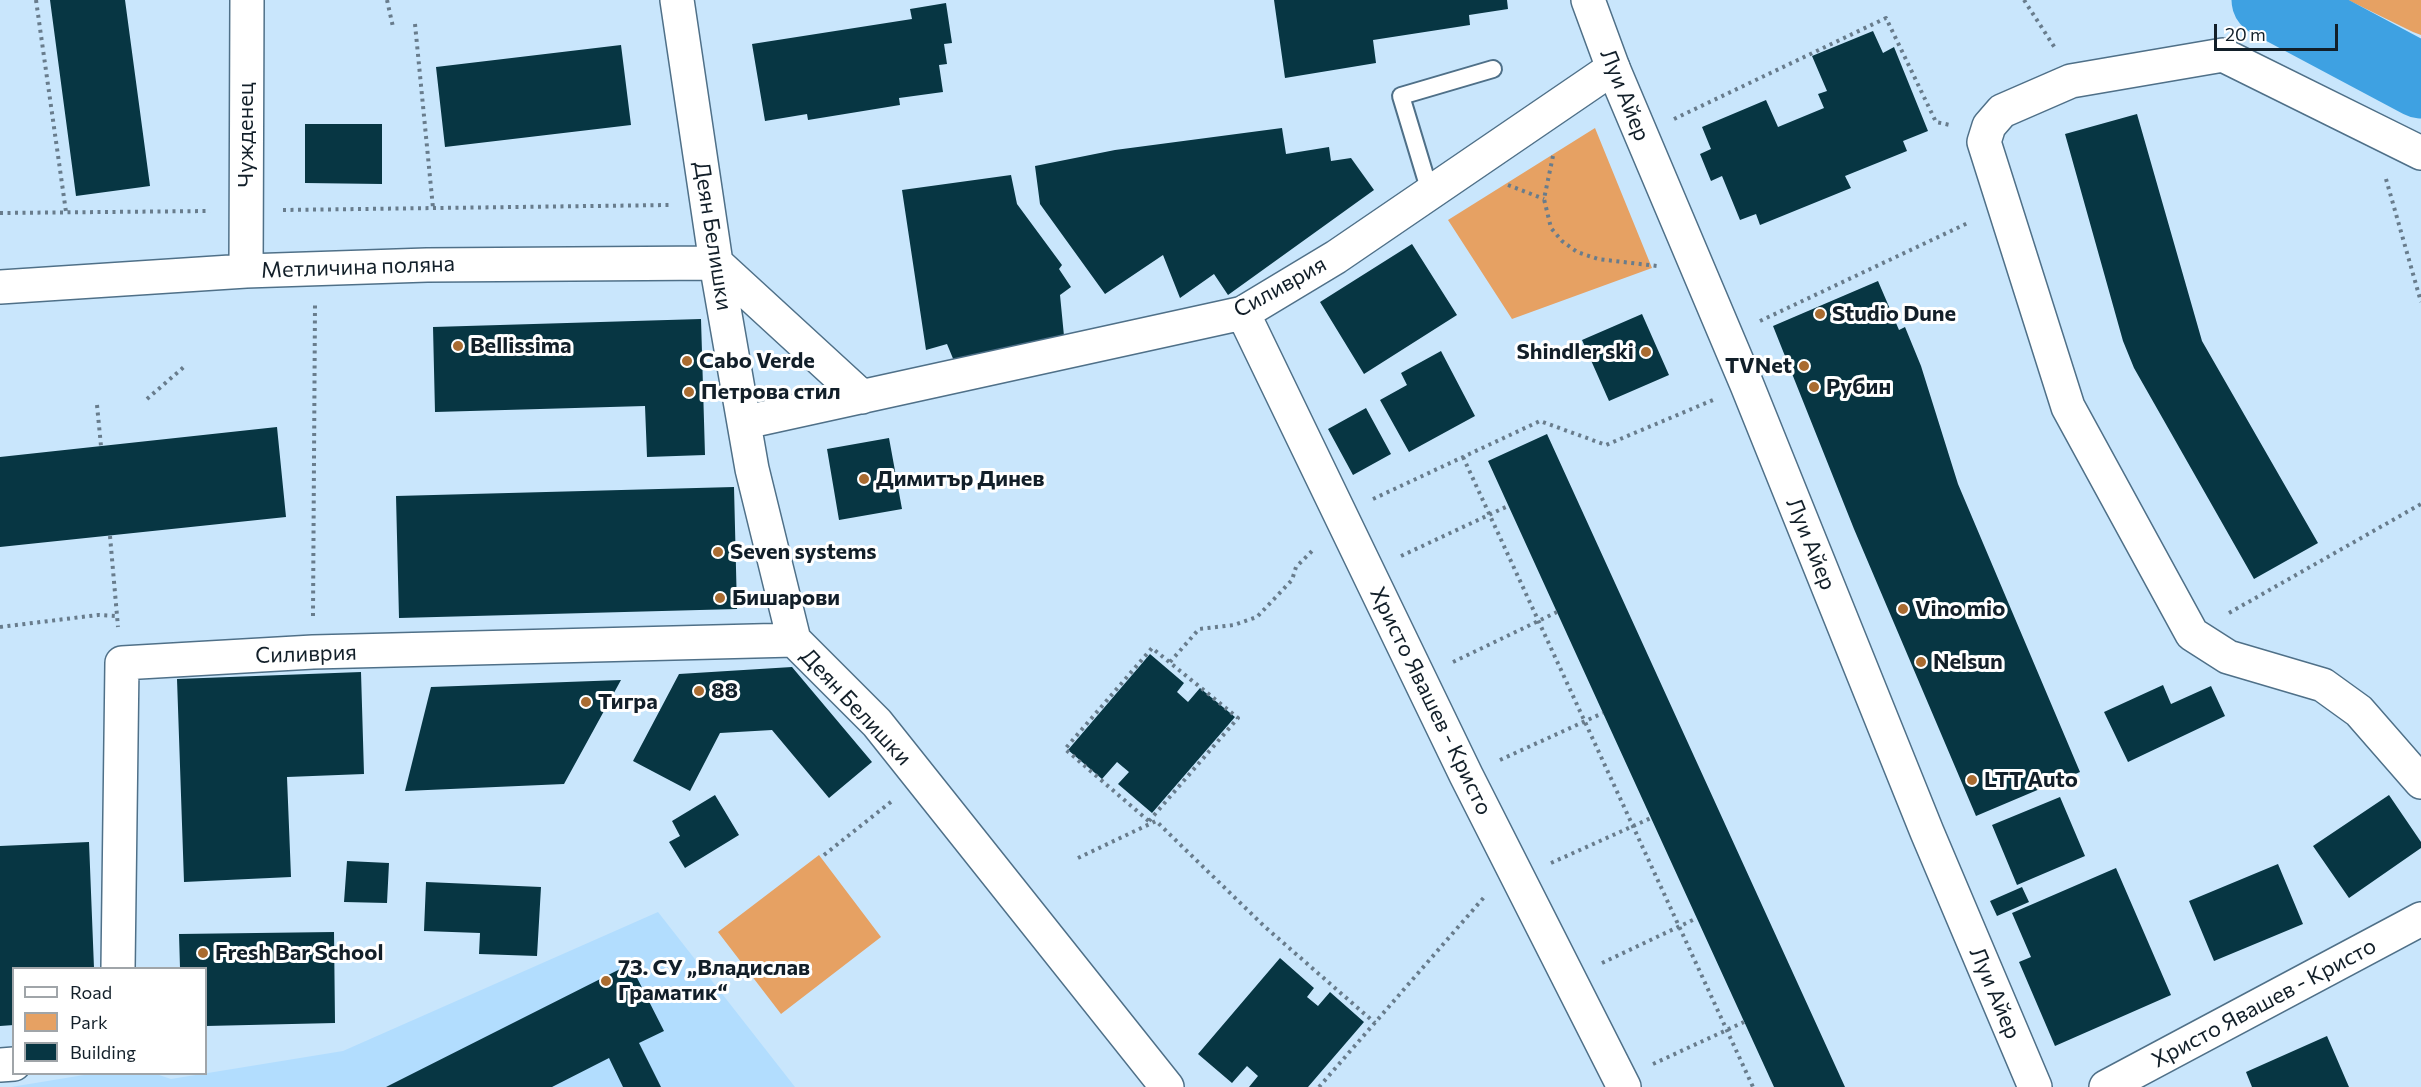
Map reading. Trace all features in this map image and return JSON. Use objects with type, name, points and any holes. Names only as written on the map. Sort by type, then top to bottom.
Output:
[{"type":"street","name":"Чужденец","points":[[246,0],[246,271]]},
{"type":"street","name":"Деян Белишки","points":[[677,0],[716,263],[746,422],[752,469],[794,640],[877,723],[1167,1087]]},
{"type":"street","name":"Луи Айер","points":[[1588,0],[1613,68],[1747,385],[1927,832],[2035,1087]]},
{"type":"street","points":[[2421,153],[2223,55],[2071,81],[2010,106],[1994,119],[1986,133],[1985,150],[2068,407],[2192,634],[2228,657],[2323,685],[2359,711],[2421,782]]},
{"type":"street","name":"Силиврия","points":[[746,422],[1242,313],[1336,257],[1613,68]]},
{"type":"street","points":[[716,263],[862,397]]},
{"type":"street","name":"Метличина поляна","points":[[0,287],[246,271],[427,264],[716,263]]},
{"type":"street","name":"Христо Явашев - Кристо","points":[[1242,313],[1517,879],[1622,1083]]},
{"type":"street","name":"Силиврия","points":[[122,663],[313,652],[794,640]]},
{"type":"street","points":[[118,967],[122,663]]},
{"type":"street","name":"Христо Явашев - Кристо","points":[[2106,1087],[2421,919]]},
{"type":"lane","points":[[1430,192],[1401,96],[1493,69]]},
{"type":"path","points":[[36,0],[66,212]]},
{"type":"path","points":[[387,0],[393,27]]},
{"type":"path","points":[[2024,0],[2071,81]]},
{"type":"path","points":[[1641,134],[1886,18],[1936,122],[1986,133]]},
{"type":"path","points":[[414,24],[433,208]]},
{"type":"path","points":[[2371,127],[2421,302]]},
{"type":"path","points":[[1554,155],[1544,199],[1551,228],[1562,241],[1577,252],[1598,259],[1699,271]]},
{"type":"path","points":[[0,213],[708,204]]},
{"type":"path","points":[[1727,337],[2003,207]]},
{"type":"path","points":[[313,652],[315,268]]},
{"type":"path","points":[[147,399],[185,366]]},
{"type":"path","points":[[1170,662],[1199,629],[1234,625],[1257,617],[1292,580],[1296,567],[1341,515],[1540,421],[1606,446],[1747,385]]},
{"type":"path","points":[[96,405],[101,446]]},
{"type":"path","points":[[1463,457],[1753,1087]]},
{"type":"path","points":[[2192,634],[2421,504]]},
{"type":"path","points":[[1368,571],[1508,506]]},
{"type":"path","points":[[110,536],[122,663]]},
{"type":"path","points":[[1420,678],[1557,612]]},
{"type":"path","points":[[0,627],[98,615],[116,616]]},
{"type":"path","points":[[1152,648],[1239,718],[1150,822],[1065,749],[1152,648]]},
{"type":"path","points":[[1467,775],[1603,713]]},
{"type":"path","points":[[824,855],[921,778]]},
{"type":"path","points":[[1319,1087],[1488,892],[1651,818]]},
{"type":"path","points":[[1078,858],[1156,821],[1264,926],[1375,1023]]},
{"type":"path","points":[[1568,978],[1696,918]]},
{"type":"path","points":[[1622,1083],[1744,1022]]},
{"type":"shaded area","name":"73. СУ „Владислав Граматик“","points":[[658,912],[795,1087],[11,1087],[84,1075],[159,1075],[171,1079],[207,1075],[207,1073],[343,1051]]},
{"type":"green space","points":[[2348,0],[2421,0],[2421,35],[2413,32]]},
{"type":"green space","points":[[1595,128],[1652,268],[1512,319],[1448,220]]},
{"type":"green space","points":[[819,855],[881,937],[781,1014],[718,932]]},
{"type":"building","points":[[50,0],[125,0],[150,186],[76,196]]},
{"type":"building","points":[[1274,0],[1507,0],[1508,9],[1469,15],[1470,25],[1373,40],[1376,63],[1285,78]]},
{"type":"building","points":[[946,3],[952,43],[944,44],[947,64],[939,65],[943,92],[899,98],[900,105],[808,120],[807,114],[765,121],[752,44],[912,19],[910,9]]},
{"type":"building","points":[[1873,31],[1883,53],[1894,47],[1928,131],[1903,141],[1907,151],[1845,176],[1851,188],[1760,225],[1756,214],[1740,220],[1722,176],[1711,181],[1700,154],[1711,149],[1702,127],[1766,100],[1778,127],[1824,108],[1818,94],[1827,91],[1812,56]]},
{"type":"building","points":[[621,45],[631,125],[445,147],[436,67]]},
{"type":"building","points":[[2137,114],[2202,341],[2318,543],[2254,579],[2134,368],[2123,341],[2065,134]]},
{"type":"building","points":[[305,124],[382,124],[382,184],[305,183]]},
{"type":"building","points":[[1282,128],[1286,154],[1329,147],[1331,161],[1351,158],[1374,190],[1228,295],[1214,274],[1180,298],[1163,255],[1105,294],[1040,204],[1035,166],[1115,150]]},
{"type":"building","points":[[1011,175],[1017,204],[1062,265],[1059,269],[1071,287],[1060,295],[1064,336],[954,361],[947,344],[926,350],[902,190]]},
{"type":"building","points":[[1412,244],[1457,315],[1364,374],[1320,302]]},
{"type":"building","points":[[1878,281],[1899,330],[1905,327],[1921,366],[1958,484],[2080,772],[1976,816],[1854,529],[1773,326]]},
{"type":"building","points":[[1642,314],[1669,375],[1609,401],[1582,340]]},
{"type":"building","points":[[701,319],[705,455],[647,457],[645,406],[435,412],[433,327]]},
{"type":"building","points":[[1441,351],[1475,416],[1409,452],[1380,400],[1407,385],[1401,373]]},
{"type":"building","points":[[1366,408],[1391,454],[1353,475],[1328,429]]},
{"type":"building","points":[[277,427],[286,517],[0,547],[0,457]]},
{"type":"building","points":[[1547,434],[1845,1087],[1774,1087],[1603,713],[1488,461]]},
{"type":"building","name":"Димитър Динев","points":[[889,438],[902,509],[839,520],[827,449]]},
{"type":"building","points":[[734,487],[737,609],[399,618],[396,496]]},
{"type":"building","points":[[1150,654],[1184,683],[1177,692],[1188,702],[1200,688],[1235,717],[1152,813],[1118,784],[1129,772],[1117,762],[1102,779],[1068,750]]},
{"type":"building","points":[[792,667],[872,762],[829,798],[772,730],[720,733],[690,791],[633,761],[679,674]]},
{"type":"building","points":[[361,672],[364,774],[287,777],[291,877],[184,882],[177,679]]},
{"type":"building","points":[[621,680],[564,784],[405,791],[431,687]]},
{"type":"building","points":[[2163,685],[2171,704],[2211,686],[2225,716],[2128,762],[2104,712]]},
{"type":"building","points":[[715,795],[739,835],[685,868],[669,842],[680,836],[672,821]]},
{"type":"building","points":[[2389,795],[2421,842],[2421,848],[2349,898],[2313,846]]},
{"type":"building","points":[[2060,797],[2085,856],[2017,885],[1992,825]]},
{"type":"building","points":[[89,842],[94,967],[12,967],[12,1025],[0,1026],[0,846]]},
{"type":"building","points":[[347,861],[389,863],[387,903],[344,902]]},
{"type":"building","points":[[2278,864],[2303,924],[2214,961],[2189,901]]},
{"type":"building","points":[[2116,868],[2171,995],[2055,1046],[2019,962],[2031,957],[2012,913]]},
{"type":"building","points":[[426,882],[541,887],[537,956],[479,954],[480,933],[424,931]]},
{"type":"building","points":[[2022,887],[2029,902],[1997,916],[1990,901]]},
{"type":"building","points":[[334,932],[335,1023],[207,1026],[207,967],[180,967],[179,934]]},
{"type":"building","points":[[1280,958],[1314,988],[1307,997],[1318,1006],[1330,992],[1364,1022],[1308,1087],[1249,1087],[1258,1076],[1247,1066],[1232,1083],[1198,1054]]},
{"type":"building","points":[[630,964],[664,1031],[639,1043],[661,1087],[623,1087],[609,1058],[552,1087],[386,1087]]},
{"type":"building","points":[[2327,1036],[2349,1087],[2252,1087],[2246,1072]]},
{"type":"waterway","points":[[2269,0],[2421,81]]},
{"type":"place","name":"Studio Dune","points":[[1820,314]]},
{"type":"place","name":"Bellissima","points":[[458,346]]},
{"type":"place","name":"Shindler ski","points":[[1646,352]]},
{"type":"place","name":"Cabo Verde","points":[[687,361]]},
{"type":"place","name":"TVNet","points":[[1804,366]]},
{"type":"place","name":"Рубин","points":[[1814,387]]},
{"type":"place","name":"Петрова стил","points":[[689,392]]},
{"type":"place","name":"Димитър Динев","points":[[864,479]]},
{"type":"place","name":"Seven systems","points":[[718,552]]},
{"type":"place","name":"Бишарови","points":[[720,598]]},
{"type":"place","name":"Vino mio","points":[[1903,609]]},
{"type":"place","name":"Nelsun","points":[[1921,662]]},
{"type":"place","name":"88","points":[[699,691]]},
{"type":"place","name":"Тигра","points":[[586,702]]},
{"type":"place","name":"LTT Auto","points":[[1972,780]]},
{"type":"place","name":"Fresh Bar School","points":[[203,953]]},
{"type":"place","name":"73. СУ „Владислав Граматик“","points":[[606,981]]}]
